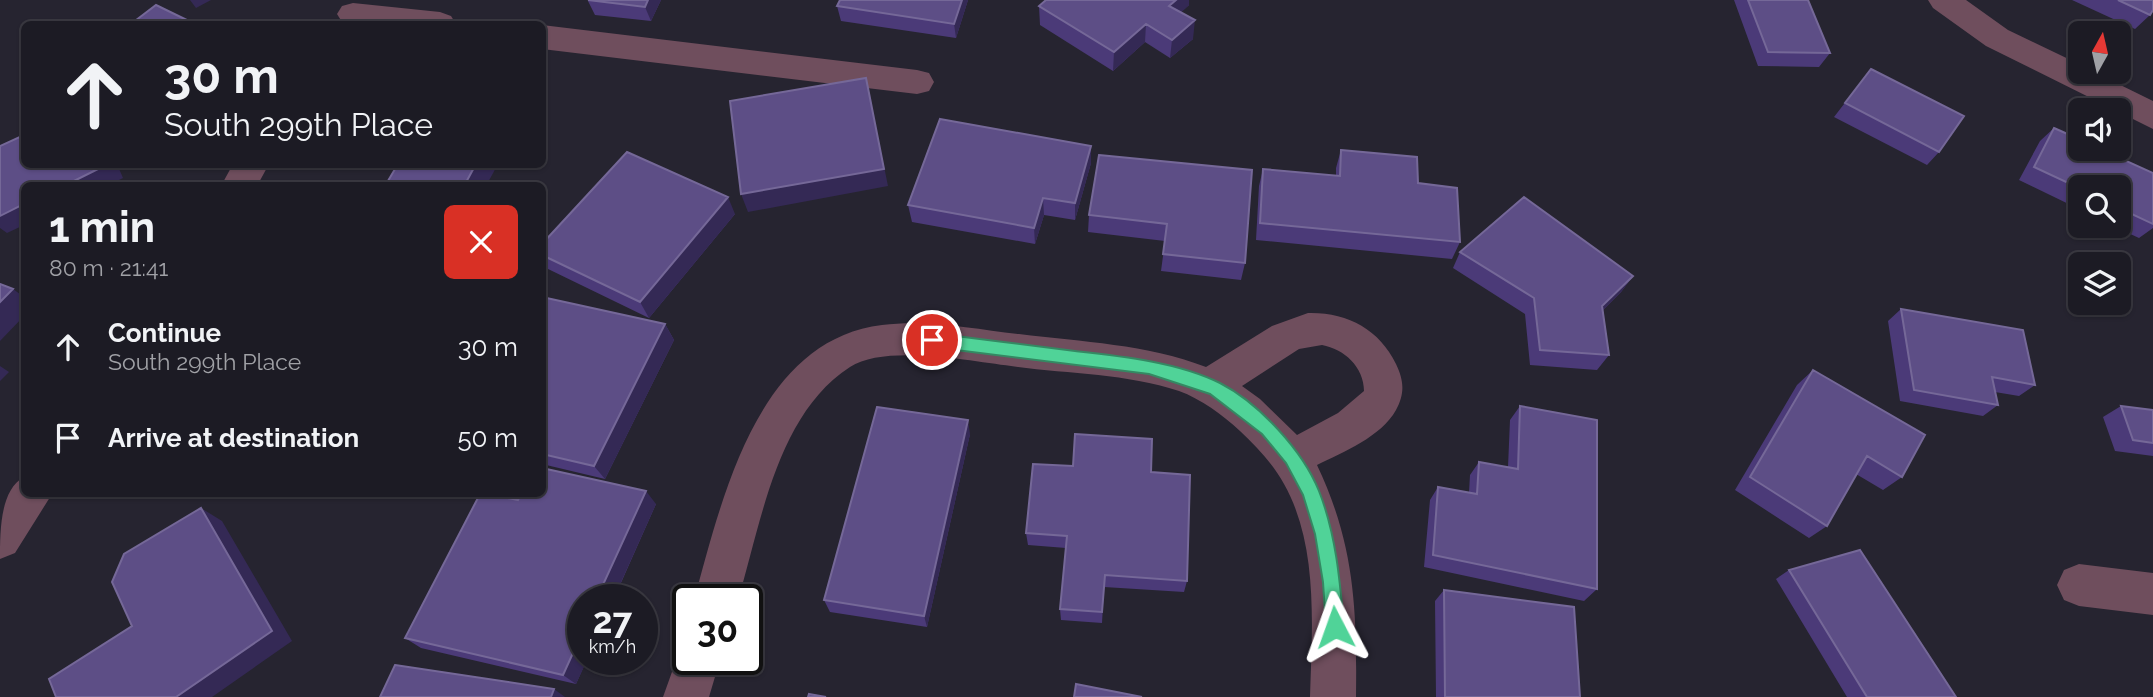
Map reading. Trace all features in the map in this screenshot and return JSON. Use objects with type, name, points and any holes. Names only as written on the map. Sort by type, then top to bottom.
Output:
[{"type":"street","points":[[1944,0],[1997,38],[2153,116]]},
{"type":"street","points":[[354,13],[417,21]]},
{"type":"street","points":[[546,37],[917,82]]},
{"type":"street","points":[[1209,386],[1296,332],[1314,329],[1334,331],[1352,338],[1367,349],[1381,372],[1383,397],[1368,415],[1280,443]]},
{"type":"street","points":[[721,584],[766,440],[799,388],[837,354],[883,340],[932,340],[1149,367],[1209,386],[1280,443],[1311,492],[1324,534],[1332,582],[1335,627],[1333,697]]},
{"type":"street","points":[[0,539],[28,497]]},
{"type":"street","points":[[2079,585],[2153,594]]},
{"type":"street","points":[[686,697],[693,675]]},
{"type":"building","points":[[588,0],[648,0],[645,7]]},
{"type":"building","points":[[840,0],[962,0],[954,24],[837,6]]},
{"type":"building","points":[[1046,0],[1176,0],[1169,6],[1195,20],[1172,40],[1146,24],[1114,52],[1039,6]]},
{"type":"building","points":[[1748,0],[1808,0],[1830,53],[1768,52]]},
{"type":"building","points":[[2118,0],[2153,0],[2153,10],[2150,15]]},
{"type":"building","points":[[156,5],[189,21],[135,21]]},
{"type":"building","points":[[1871,69],[1964,116],[1939,152],[1845,103]]},
{"type":"building","points":[[866,78],[884,169],[741,194],[730,101]]},
{"type":"building","points":[[940,119],[1091,146],[1075,203],[1043,198],[1034,228],[908,205]]},
{"type":"building","points":[[2054,128],[2068,134],[2068,161],[2126,161],[2153,173],[2153,224],[2131,214],[2131,175],[2068,175],[2068,183],[2034,167]]},
{"type":"building","points":[[21,136],[21,168],[100,168],[72,182],[21,182],[21,206],[0,216],[0,146]]},
{"type":"building","points":[[1341,150],[1417,157],[1418,183],[1457,188],[1460,242],[1260,223],[1263,169],[1340,176]]},
{"type":"building","points":[[627,152],[728,197],[640,302],[546,257],[546,240]]},
{"type":"building","points":[[1099,155],[1252,170],[1245,263],[1163,254],[1167,224],[1089,215]]},
{"type":"building","points":[[396,168],[474,168],[466,182],[387,182]]},
{"type":"building","points":[[1524,197],[1633,276],[1602,306],[1609,355],[1540,350],[1534,298],[1460,252]]},
{"type":"building","points":[[0,284],[13,289],[0,302]]},
{"type":"building","points":[[546,298],[665,324],[594,466],[546,455]]},
{"type":"building","points":[[1901,309],[2023,330],[2035,385],[1992,377],[1998,405],[1914,390]]},
{"type":"building","points":[[1813,370],[1925,435],[1902,477],[1867,456],[1827,526],[1750,477]]},
{"type":"building","points":[[1520,406],[1597,420],[1597,589],[1433,555],[1438,487],[1477,494],[1479,462],[1518,469]]},
{"type":"building","points":[[2121,406],[2153,410],[2153,443],[2133,440]]},
{"type":"building","points":[[877,407],[968,420],[924,616],[824,600]]},
{"type":"building","points":[[1075,434],[1152,439],[1151,472],[1190,475],[1187,581],[1105,575],[1102,612],[1060,609],[1067,536],[1026,533],[1033,464],[1073,466]]},
{"type":"building","points":[[546,469],[646,491],[603,584],[567,584],[567,666],[563,675],[405,638],[478,497],[518,500],[520,497],[546,497]]},
{"type":"building","points":[[201,508],[272,631],[176,697],[56,697],[49,679],[132,626],[112,582],[124,554]]},
{"type":"building","points":[[1860,550],[1956,697],[1867,697],[1789,570]]},
{"type":"building","points":[[1444,590],[1574,607],[1580,697],[1445,697]]},
{"type":"building","points":[[395,665],[554,689],[551,697],[380,697]]},
{"type":"building","points":[[1076,684],[1142,697],[1074,697]]},
{"type":"route","points":[[932,340],[1149,367],[1182,375],[1215,388],[1268,429],[1292,458],[1311,492],[1324,534],[1332,582],[1335,627]]}]
